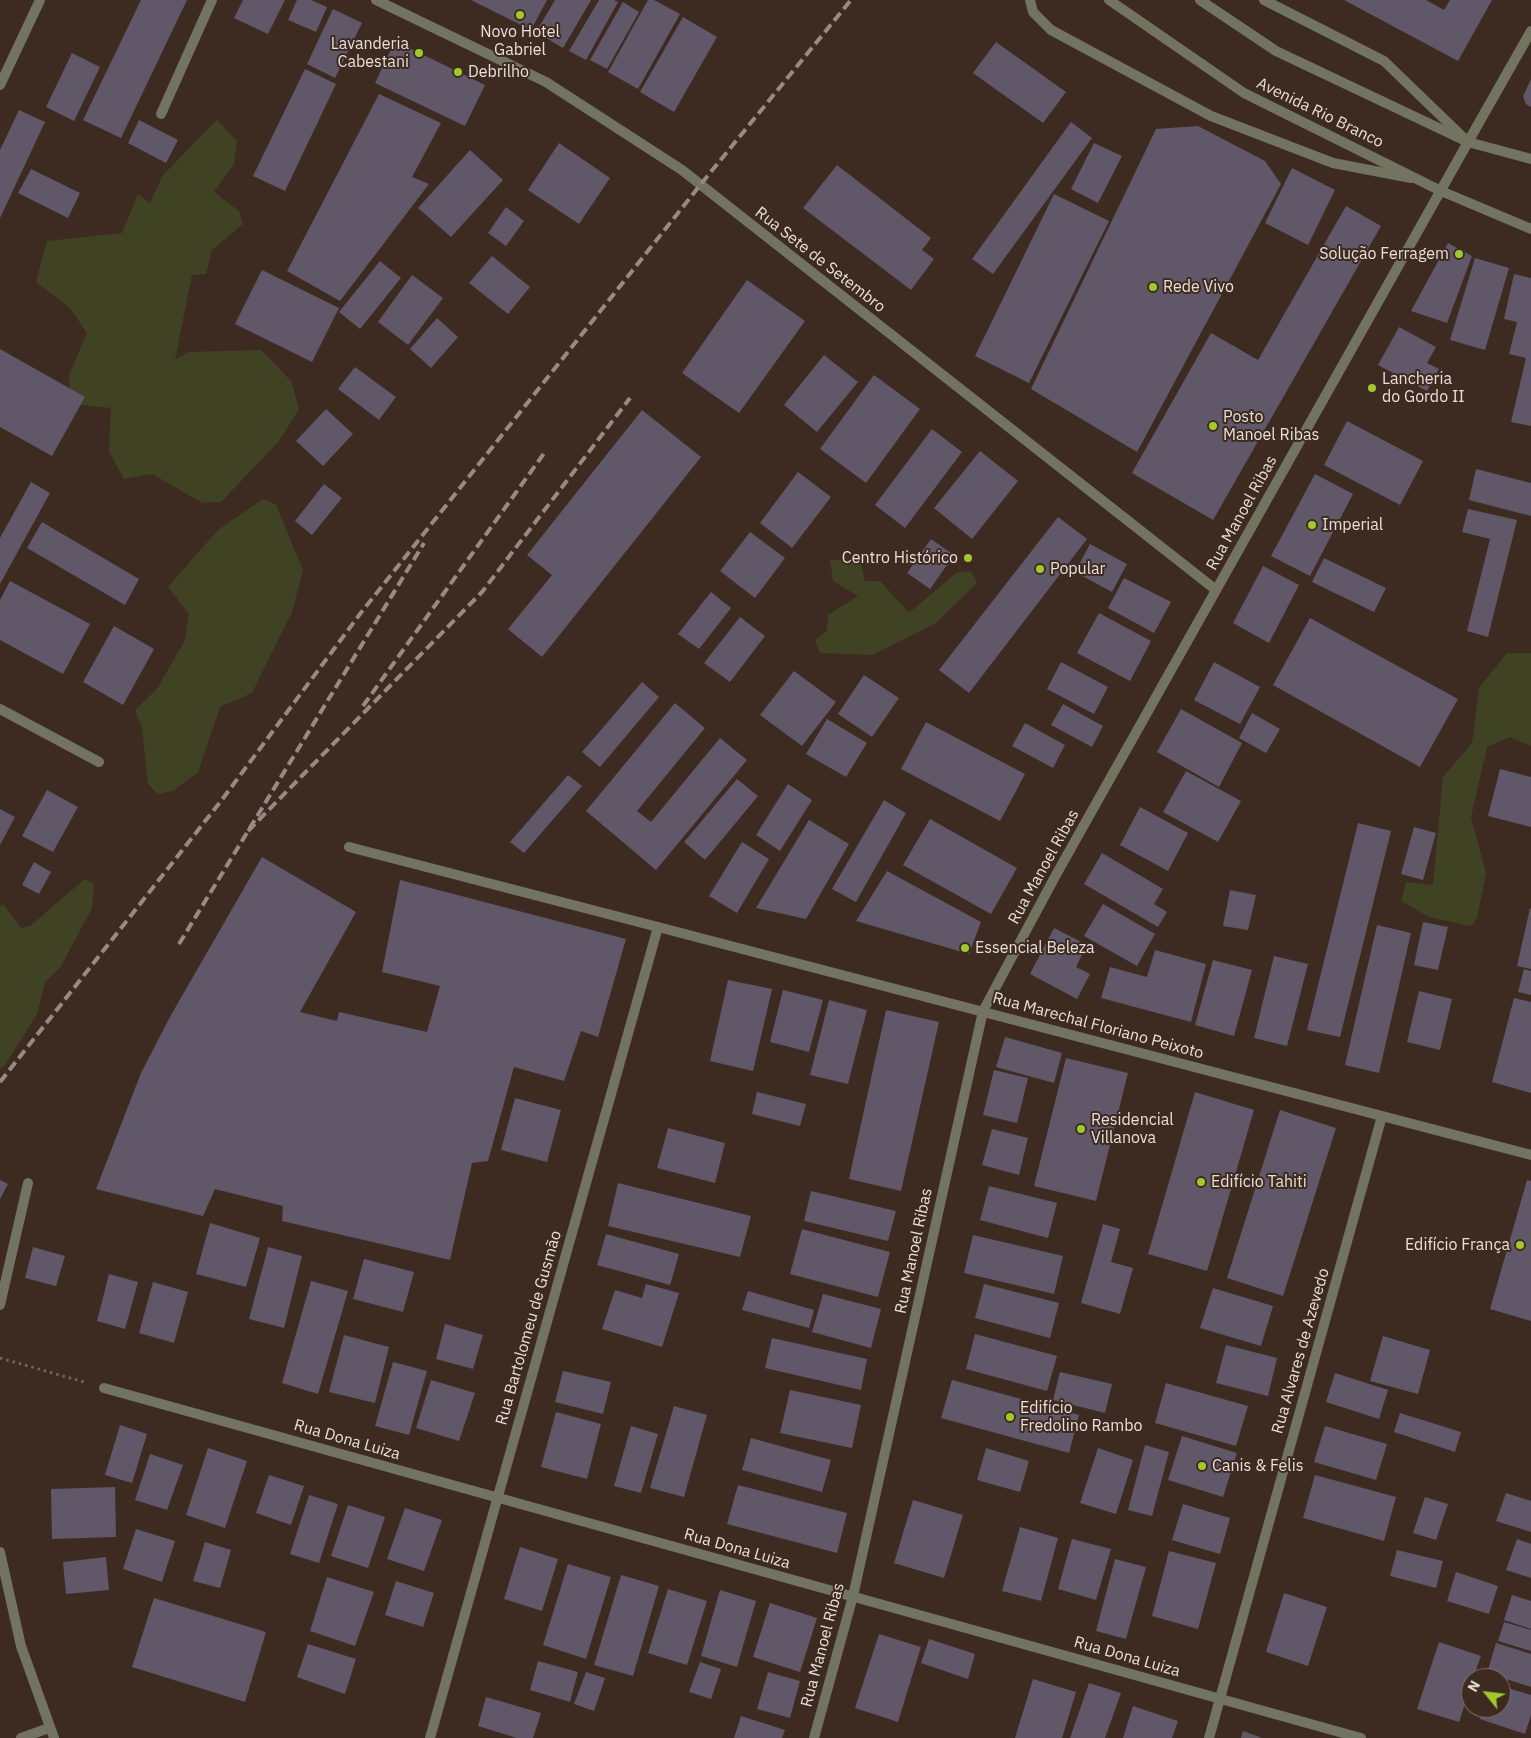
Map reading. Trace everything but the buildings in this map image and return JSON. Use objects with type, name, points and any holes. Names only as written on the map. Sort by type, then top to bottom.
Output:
[{"type":"street","points":[[0,85],[40,0]]},
{"type":"street","points":[[161,114],[212,0]]},
{"type":"street","name":"Rua Sete de Setembro","points":[[376,0],[546,82],[682,170],[1216,590]]},
{"type":"street","points":[[1030,0],[1033,12],[1051,30],[1211,116],[1333,163],[1421,180]]},
{"type":"street","name":"Avenida Rio Branco","points":[[1109,0],[1244,93],[1440,191],[1531,229]]},
{"type":"street","points":[[1200,0],[1276,51],[1468,142],[1531,158]]},
{"type":"street","points":[[1264,0],[1384,61],[1468,142]]},
{"type":"street","points":[[1468,142],[1531,31]]},
{"type":"street","name":"Rua Manoel Ribas","points":[[814,1738],[853,1596],[983,1011],[1216,590],[1468,142]]},
{"type":"street","points":[[0,709],[99,762]]},
{"type":"street","name":"Rua Marechal Floriano Peixoto","points":[[349,846],[1531,1155]]},
{"type":"street","name":"Rua Bartolomeu de Gusmão","points":[[430,1738],[658,926]]},
{"type":"street","name":"Rua Alvares de Azevedo","points":[[1209,1738],[1382,1116]]},
{"type":"street","points":[[0,1305],[28,1183]]},
{"type":"street","name":"Rua Dona Luiza","points":[[104,1388],[1361,1738]]},
{"type":"street","points":[[0,1552],[21,1646],[54,1738]]},
{"type":"street","points":[[21,1738],[49,1728]]},
{"type":"path","points":[[0,1358],[104,1388]]},
{"type":"green space","points":[[217,120],[237,141],[234,164],[214,192],[239,211],[243,224],[212,250],[206,274],[192,275],[175,360],[189,352],[261,350],[291,381],[299,409],[279,441],[221,502],[203,503],[152,474],[124,479],[109,452],[111,408],[71,404],[69,375],[87,333],[70,308],[36,282],[47,241],[122,233],[138,194],[150,203],[163,175]]},
{"type":"green space","points":[[263,499],[276,505],[303,570],[292,612],[252,693],[220,707],[198,772],[173,791],[158,794],[148,784],[142,728],[135,710],[157,689],[185,640],[189,614],[168,587],[218,530]]},
{"type":"green space","points":[[860,559],[865,581],[880,581],[909,613],[956,573],[971,571],[977,583],[936,623],[872,655],[820,653],[815,640],[827,631],[828,615],[858,596],[833,581],[830,560]]},
{"type":"green space","points":[[1507,653],[1531,653],[1531,746],[1510,737],[1487,747],[1471,817],[1486,873],[1477,918],[1471,926],[1429,917],[1401,901],[1406,882],[1433,885],[1443,777],[1472,743],[1479,688]]},
{"type":"green space","points":[[85,879],[94,884],[92,908],[60,968],[45,982],[37,1014],[6,1064],[0,1069],[0,906],[3,904],[21,928],[30,926]]},
{"type":"railway","points":[[0,1082],[221,801],[360,614],[701,184],[851,0]]},
{"type":"railway","points":[[248,831],[482,592],[630,398]]},
{"type":"railway","points":[[363,706],[545,452]]},
{"type":"railway","points":[[179,944],[424,543]]},
{"type":"place","name":"Novo Hotel Gabriel","points":[[520,15]]},
{"type":"place","name":"Lavanderia Cabestani","points":[[419,53]]},
{"type":"place","name":"Debrilho","points":[[458,72]]},
{"type":"place","name":"Solução Ferragem","points":[[1459,254]]},
{"type":"place","name":"Rede Vivo","points":[[1153,287]]},
{"type":"place","name":"Lancheria do Gordo II","points":[[1372,388]]},
{"type":"place","name":"Posto Manoel Ribas","points":[[1213,426]]},
{"type":"place","name":"Imperial","points":[[1312,525]]},
{"type":"place","name":"Centro Histórico","points":[[968,558]]},
{"type":"place","name":"Popular","points":[[1040,569]]},
{"type":"place","name":"Essencial Beleza","points":[[965,948]]},
{"type":"place","name":"Residencial Villanova","points":[[1081,1129]]},
{"type":"place","name":"Edifício Tahiti","points":[[1201,1182]]},
{"type":"place","name":"Edifício França","points":[[1520,1245]]},
{"type":"place","name":"Edifício Fredolino Rambo","points":[[1010,1417]]},
{"type":"place","name":"Canis & Felis","points":[[1202,1466]]}]
